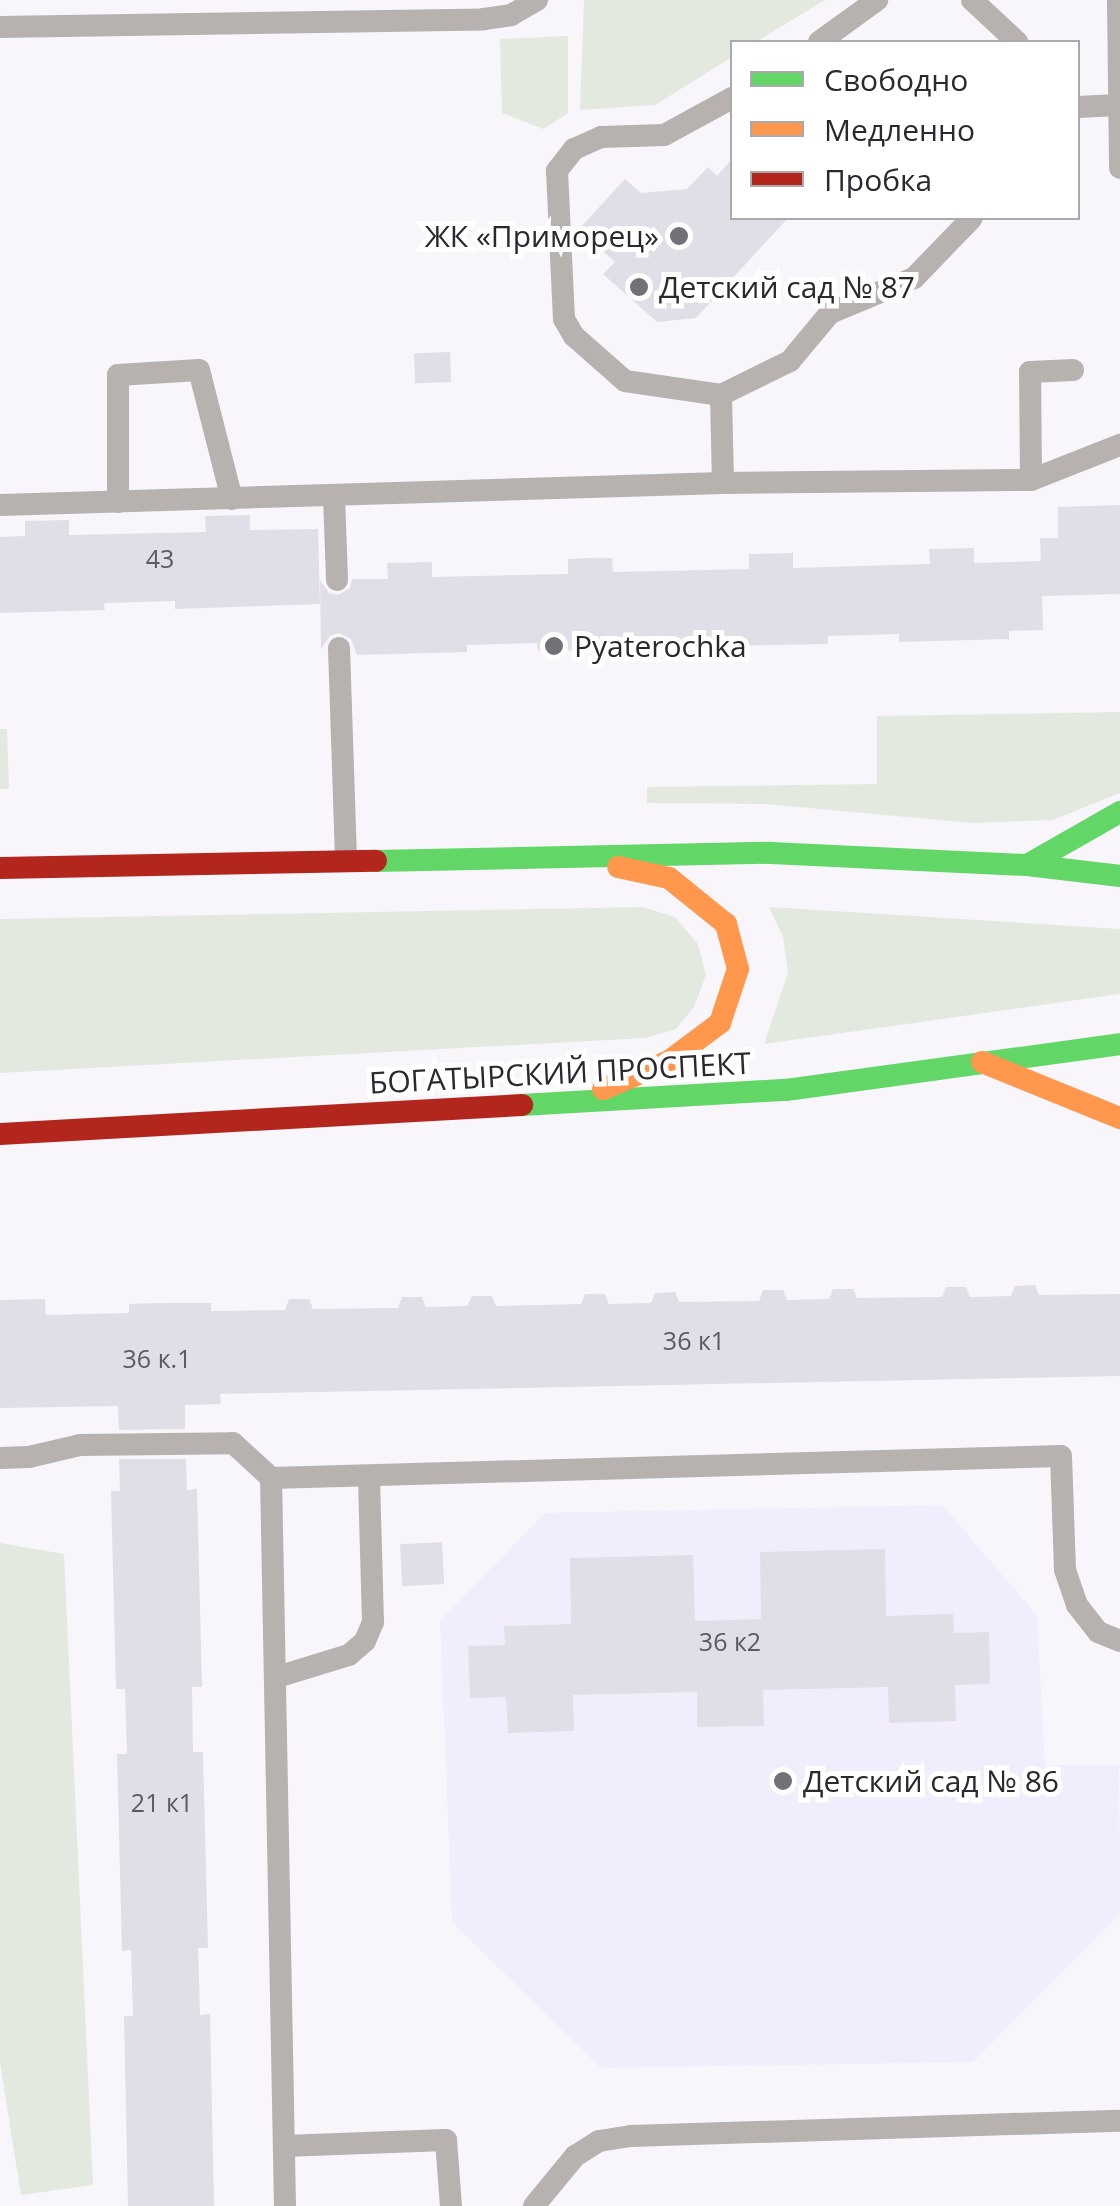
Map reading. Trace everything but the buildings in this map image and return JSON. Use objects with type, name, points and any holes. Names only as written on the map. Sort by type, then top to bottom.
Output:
[{"type":"main road","points":[[1026,865],[1120,812]]},
{"type":"main road","points":[[0,868],[558,854],[772,853],[1026,865],[1120,876]]},
{"type":"main road","points":[[558,854],[670,878],[726,924],[738,969],[720,1024],[668,1061],[572,1102]]},
{"type":"main road","name":"БОГАТЫРСКИЙ ПРОСПЕКТ","points":[[0,1134],[786,1090],[979,1060],[1120,1044]]},
{"type":"main road","points":[[979,1060],[1120,1118]]},
{"type":"lane","points":[[0,27],[484,19],[511,14],[537,0]]},
{"type":"lane","points":[[822,40],[877,0]]},
{"type":"lane","points":[[972,0],[1015,40]]},
{"type":"lane","points":[[1118,0],[1120,168]]},
{"type":"lane","points":[[730,99],[664,135],[601,138],[574,148],[557,171],[560,298],[564,319],[574,336],[625,381],[721,395],[790,361],[830,312],[914,278],[970,220]]},
{"type":"lane","points":[[1080,107],[1118,105]]},
{"type":"lane","points":[[118,502],[118,376],[200,370],[232,500]]},
{"type":"lane","points":[[1031,480],[1030,372],[1074,370]]},
{"type":"lane","points":[[721,395],[723,483]]},
{"type":"lane","points":[[0,505],[723,483],[1031,480],[1120,445]]},
{"type":"lane","points":[[334,497],[337,580]]},
{"type":"lane","points":[[339,648],[346,859]]},
{"type":"lane","points":[[0,1458],[29,1456],[80,1444],[234,1443],[271,1478],[1061,1456],[1066,1570],[1077,1604],[1098,1632],[1120,1640]]},
{"type":"lane","points":[[277,1677],[350,1654],[365,1642],[372,1622],[369,1476]]},
{"type":"lane","points":[[271,1478],[285,2206]]},
{"type":"lane","points":[[534,2206],[575,2156],[599,2141],[631,2136],[1120,2122]]},
{"type":"lane","points":[[284,2146],[446,2140],[451,2206]]},
{"type":"shaded area","points":[[584,0],[825,0],[759,40],[730,40],[730,58],[655,105],[580,110]]},
{"type":"shaded area","points":[[568,36],[568,113],[543,129],[502,113],[500,39]]},
{"type":"shaded area","points":[[1120,712],[1120,793],[1053,820],[972,823],[765,804],[647,803],[647,787],[877,784],[877,716]]},
{"type":"shaded area","points":[[0,729],[7,729],[9,789],[0,789]]},
{"type":"shaded area","points":[[643,907],[675,917],[698,944],[706,975],[694,1007],[676,1029],[645,1038],[0,1073],[0,919]]},
{"type":"shaded area","points":[[769,907],[1120,929],[1120,994],[764,1044],[788,973],[783,937]]},
{"type":"shaded area","name":"Детский сад № 86","points":[[942,1505],[1037,1615],[1045,1765],[1119,1765],[1120,1913],[973,2062],[601,2068],[452,1922],[440,1621],[545,1513]]},
{"type":"shaded area","points":[[0,1543],[64,1554],[93,2185],[21,2195],[0,2063]]},
{"type":"traffic: fast","points":[[1027,865],[1120,812]]},
{"type":"traffic: fast","points":[[376,861],[771,853],[1027,865],[1120,876]]},
{"type":"traffic: fast","points":[[522,1105],[786,1090],[1120,1044]]},
{"type":"traffic: slow","points":[[603,1089],[669,1061],[720,1023],[738,969],[726,924],[669,878],[618,867]]},
{"type":"traffic: slow","points":[[982,1062],[1120,1118]]},
{"type":"traffic: jam","points":[[0,868],[376,861]]},
{"type":"traffic: jam","points":[[0,1134],[522,1105]]},
{"type":"place","name":"ЖК «Приморец»","points":[[679,236]]},
{"type":"place","name":"Детский сад № 87","points":[[639,287]]},
{"type":"place","name":"Pyaterochka","points":[[554,646]]},
{"type":"place","name":"Детский сад № 86","points":[[783,1781]]}]
